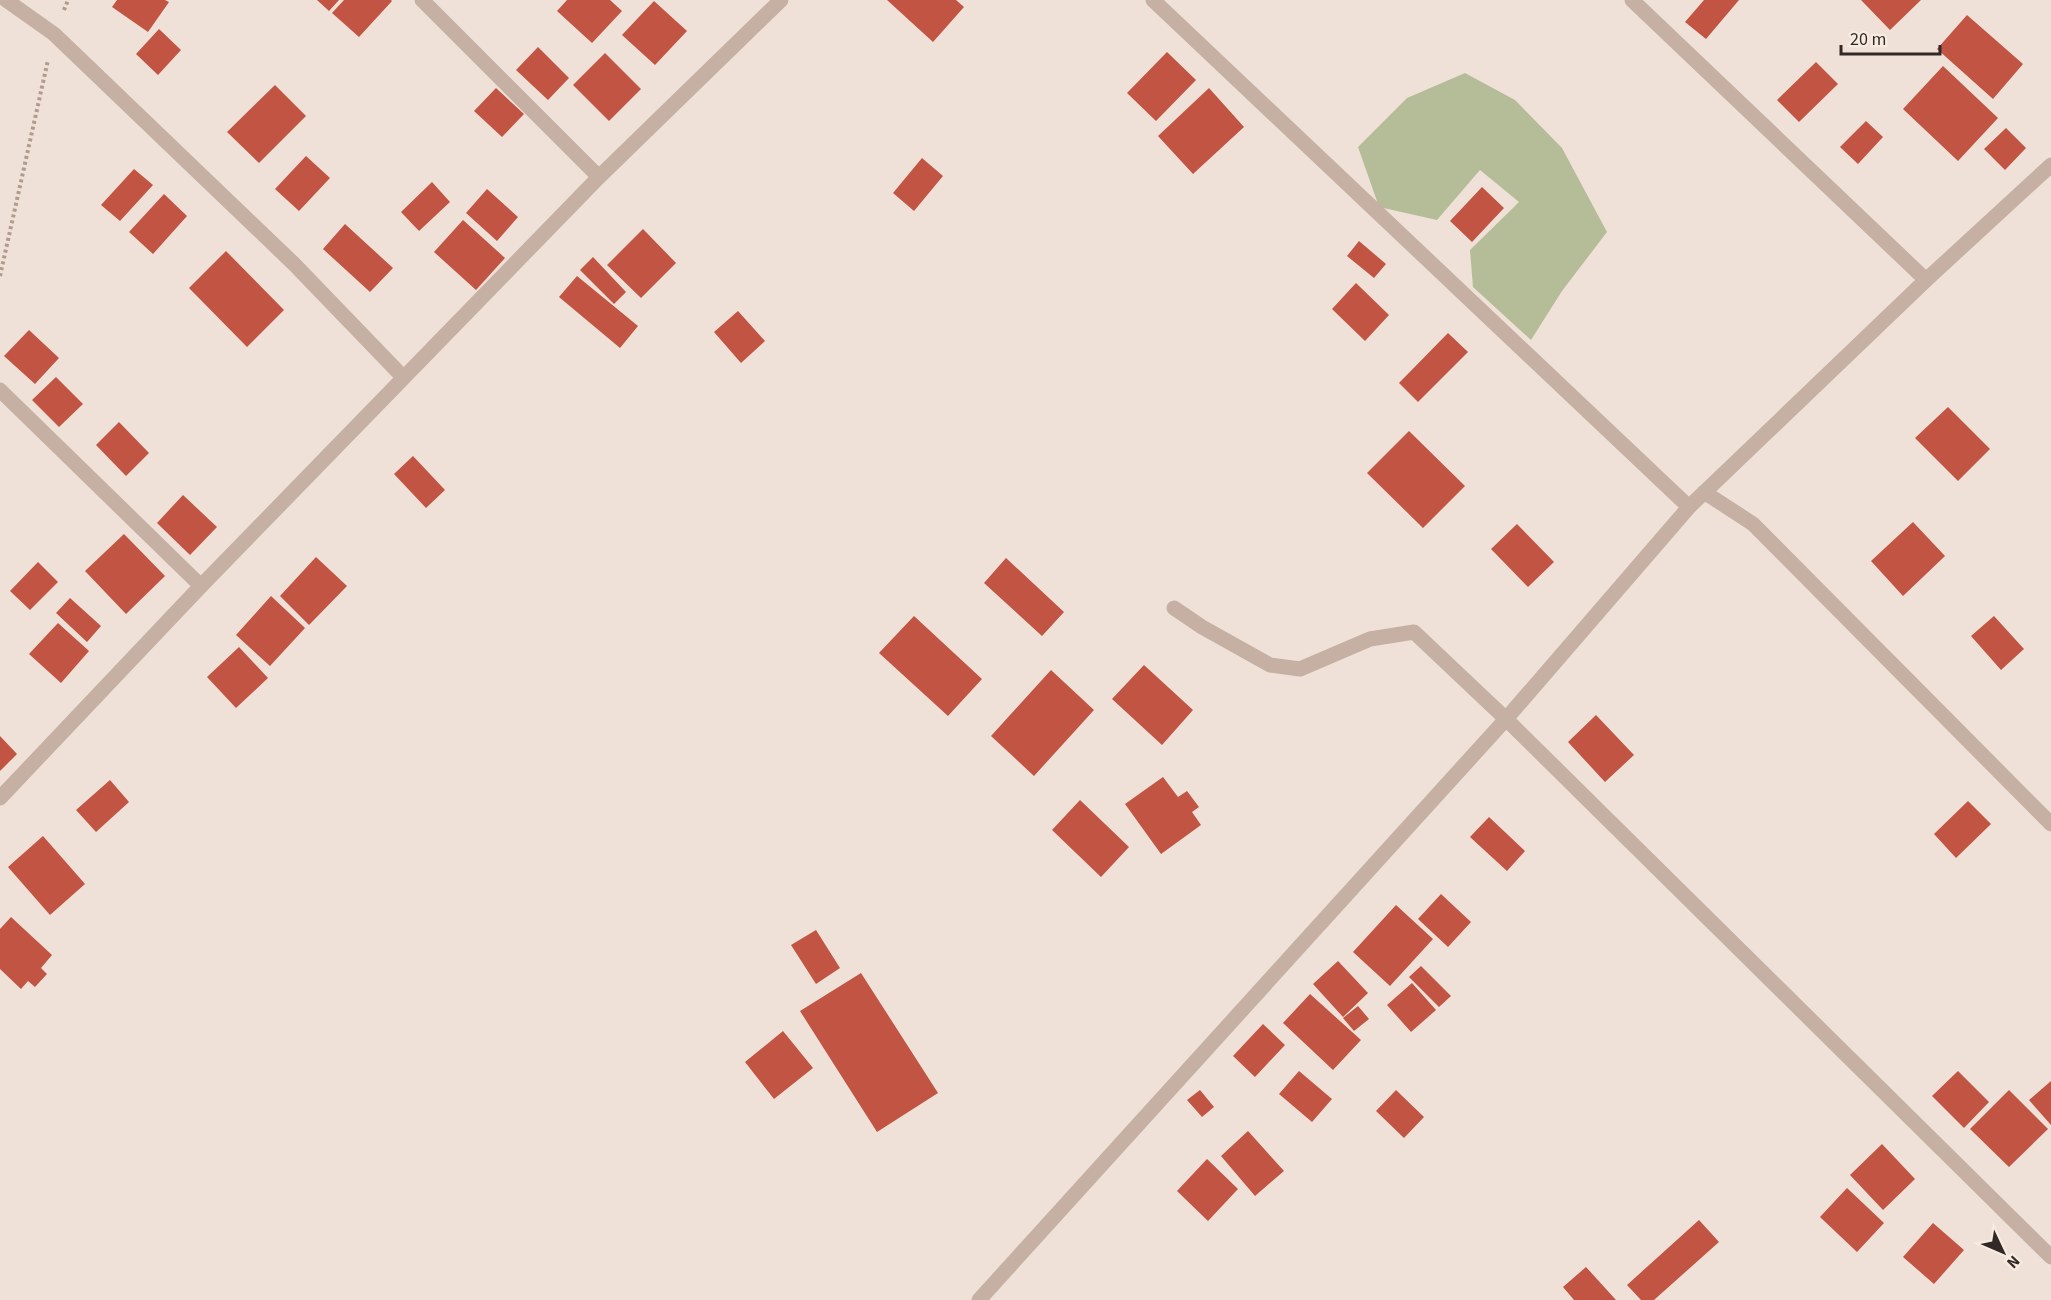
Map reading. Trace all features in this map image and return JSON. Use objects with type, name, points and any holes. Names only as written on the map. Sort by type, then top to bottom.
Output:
[{"type":"street","points":[[6,0],[54,34],[294,264],[403,377]]},
{"type":"street","points":[[422,0],[599,177]]},
{"type":"street","points":[[0,798],[403,377],[599,177],[781,0]]},
{"type":"street","points":[[1153,0],[1689,507]]},
{"type":"street","points":[[1632,0],[1926,280]]},
{"type":"street","points":[[979,1300],[1506,719],[1689,507],[1926,280],[2051,165]]},
{"type":"street","points":[[0,390],[201,586]]},
{"type":"street","points":[[1704,492],[1753,524],[2051,824]]},
{"type":"street","points":[[1174,608],[1202,627],[1270,665],[1300,669],[1371,639],[1414,632],[1506,719],[2051,1257]]},
{"type":"path","points":[[0,276],[54,34],[68,0]]},
{"type":"green space","points":[[1465,73],[1515,100],[1562,148],[1607,232],[1562,291],[1531,340],[1473,287],[1470,250],[1519,202],[1480,170],[1437,220],[1379,207],[1358,147],[1407,98]]},
{"type":"building","points":[[117,0],[165,0],[169,2],[148,32],[112,7]]},
{"type":"building","points":[[317,0],[339,0],[329,11]]},
{"type":"building","points":[[344,0],[392,1],[359,37],[332,13]]},
{"type":"building","points":[[567,0],[610,0],[622,11],[592,43],[557,11]]},
{"type":"building","points":[[887,0],[956,0],[964,7],[933,42]]},
{"type":"building","points":[[1704,0],[1739,0],[1706,39],[1685,22]]},
{"type":"building","points":[[1861,0],[1921,0],[1890,30]]},
{"type":"building","points":[[654,1],[687,31],[655,65],[622,35]]},
{"type":"building","points":[[1967,15],[2023,64],[1993,99],[1937,49]]},
{"type":"building","points":[[159,29],[181,50],[158,75],[136,54]]},
{"type":"building","points":[[538,47],[569,78],[548,100],[516,70]]},
{"type":"building","points":[[1167,52],[1196,80],[1156,121],[1127,93]]},
{"type":"building","points":[[605,53],[641,89],[609,121],[573,85]]},
{"type":"building","points":[[1816,62],[1838,84],[1799,122],[1777,100]]},
{"type":"building","points":[[1943,66],[1998,118],[1958,161],[1903,109]]},
{"type":"building","points":[[275,85],[306,116],[259,163],[227,132]]},
{"type":"building","points":[[496,88],[524,114],[502,137],[474,111]]},
{"type":"building","points":[[1209,88],[1244,127],[1193,174],[1158,136]]},
{"type":"building","points":[[1866,121],[1883,137],[1858,164],[1840,147]]},
{"type":"building","points":[[2006,128],[2026,148],[2005,170],[1984,149]]},
{"type":"building","points":[[306,156],[330,178],[299,211],[275,189]]},
{"type":"building","points":[[922,158],[943,176],[914,211],[893,193]]},
{"type":"building","points":[[134,169],[153,185],[120,221],[101,205]]},
{"type":"building","points":[[432,182],[450,202],[419,231],[401,212]]},
{"type":"building","points":[[1482,187],[1504,208],[1472,242],[1450,221]]},
{"type":"building","points":[[487,189],[518,217],[497,241],[466,213]]},
{"type":"building","points":[[164,194],[187,216],[153,254],[129,232]]},
{"type":"building","points":[[463,220],[505,258],[476,290],[434,252]]},
{"type":"building","points":[[345,224],[393,268],[370,292],[323,249]]},
{"type":"building","points":[[643,229],[676,263],[641,298],[607,265]]},
{"type":"building","points":[[1359,241],[1386,264],[1374,278],[1347,256]]},
{"type":"building","points":[[226,251],[284,310],[247,347],[189,288]]},
{"type":"building","points":[[593,257],[626,292],[614,304],[580,270]]},
{"type":"building","points":[[577,276],[638,326],[620,348],[559,297]]},
{"type":"building","points":[[1356,283],[1389,315],[1365,341],[1332,309]]},
{"type":"building","points":[[738,311],[765,341],[741,363],[714,332]]},
{"type":"building","points":[[29,330],[59,358],[35,384],[4,356]]},
{"type":"building","points":[[1448,333],[1468,352],[1418,402],[1399,383]]},
{"type":"building","points":[[56,377],[83,404],[59,427],[32,400]]},
{"type":"building","points":[[1948,407],[1990,449],[1958,481],[1915,438]]},
{"type":"building","points":[[119,422],[149,453],[126,476],[96,445]]},
{"type":"building","points":[[1409,431],[1465,486],[1423,528],[1367,473]]},
{"type":"building","points":[[413,456],[445,490],[426,508],[394,474]]},
{"type":"building","points":[[183,495],[217,527],[190,555],[157,523]]},
{"type":"building","points":[[1913,522],[1945,556],[1903,596],[1871,561]]},
{"type":"building","points":[[1517,524],[1554,562],[1528,587],[1491,549]]},
{"type":"building","points":[[124,534],[165,576],[126,614],[85,571]]},
{"type":"building","points":[[316,557],[347,586],[309,625],[280,596]]},
{"type":"building","points":[[1006,558],[1064,612],[1042,636],[984,583]]},
{"type":"building","points":[[38,562],[58,582],[30,610],[10,591]]},
{"type":"building","points":[[271,596],[305,628],[270,666],[236,635]]},
{"type":"building","points":[[70,598],[101,626],[87,642],[56,613]]},
{"type":"building","points":[[914,616],[982,679],[948,716],[879,653]]},
{"type":"building","points":[[1994,616],[2024,649],[2001,670],[1971,636]]},
{"type":"building","points":[[58,623],[89,651],[61,683],[29,654]]},
{"type":"building","points":[[239,647],[268,678],[236,708],[207,677]]},
{"type":"building","points":[[1144,665],[1193,710],[1162,745],[1112,699]]},
{"type":"building","points":[[1051,670],[1094,710],[1034,776],[991,736]]},
{"type":"building","points":[[1596,715],[1634,755],[1605,782],[1568,742]]},
{"type":"building","points":[[0,736],[17,754],[0,771]]},
{"type":"building","points":[[1163,777],[1178,797],[1187,791],[1199,807],[1192,812],[1201,825],[1161,854],[1125,804]]},
{"type":"building","points":[[110,780],[129,802],[96,832],[76,810]]},
{"type":"building","points":[[1080,800],[1129,847],[1101,877],[1052,830]]},
{"type":"building","points":[[1968,801],[1991,824],[1956,858],[1934,834]]},
{"type":"building","points":[[1489,817],[1525,851],[1507,871],[1470,837]]},
{"type":"building","points":[[43,836],[85,884],[50,915],[8,867]]},
{"type":"building","points":[[1441,894],[1471,922],[1448,947],[1418,919]]},
{"type":"building","points":[[1396,905],[1433,939],[1390,986],[1353,952]]},
{"type":"building","points":[[11,917],[52,955],[41,968],[47,974],[35,987],[28,981],[21,989],[0,969],[0,929]]},
{"type":"building","points":[[816,930],[840,968],[816,984],[791,945]]},
{"type":"building","points":[[1338,961],[1368,993],[1343,1017],[1313,984]]},
{"type":"building","points":[[1421,966],[1451,996],[1439,1007],[1409,977]]},
{"type":"building","points":[[861,973],[938,1093],[877,1132],[800,1011]]},
{"type":"building","points":[[1412,983],[1436,1010],[1411,1032],[1387,1005]]},
{"type":"building","points":[[1310,994],[1361,1040],[1333,1070],[1283,1023]]},
{"type":"building","points":[[1358,1006],[1369,1019],[1354,1031],[1343,1018]]},
{"type":"building","points":[[1263,1024],[1285,1045],[1255,1077],[1233,1056]]},
{"type":"building","points":[[783,1031],[813,1068],[774,1099],[745,1062]]},
{"type":"building","points":[[1299,1071],[1332,1099],[1312,1122],[1279,1094]]},
{"type":"building","points":[[1958,1071],[1989,1102],[1964,1128],[1932,1096]]},
{"type":"building","points":[[2051,1081],[2051,1125],[2029,1100]]},
{"type":"building","points":[[1200,1090],[1214,1107],[1202,1117],[1187,1100]]},
{"type":"building","points":[[1396,1090],[1424,1117],[1404,1138],[1376,1111]]},
{"type":"building","points":[[2009,1090],[2048,1129],[2009,1167],[1970,1129]]},
{"type":"building","points":[[1248,1131],[1284,1171],[1255,1196],[1221,1156]]},
{"type":"building","points":[[1882,1144],[1915,1179],[1883,1210],[1850,1175]]},
{"type":"building","points":[[1207,1159],[1238,1189],[1208,1221],[1177,1191]]},
{"type":"building","points":[[1847,1188],[1884,1223],[1857,1252],[1820,1217]]},
{"type":"building","points":[[1699,1220],[1719,1242],[1654,1300],[1641,1300],[1627,1285]]},
{"type":"building","points":[[1933,1223],[1964,1250],[1934,1284],[1903,1257]]},
{"type":"building","points":[[1586,1267],[1616,1300],[1574,1300],[1563,1287]]}]
